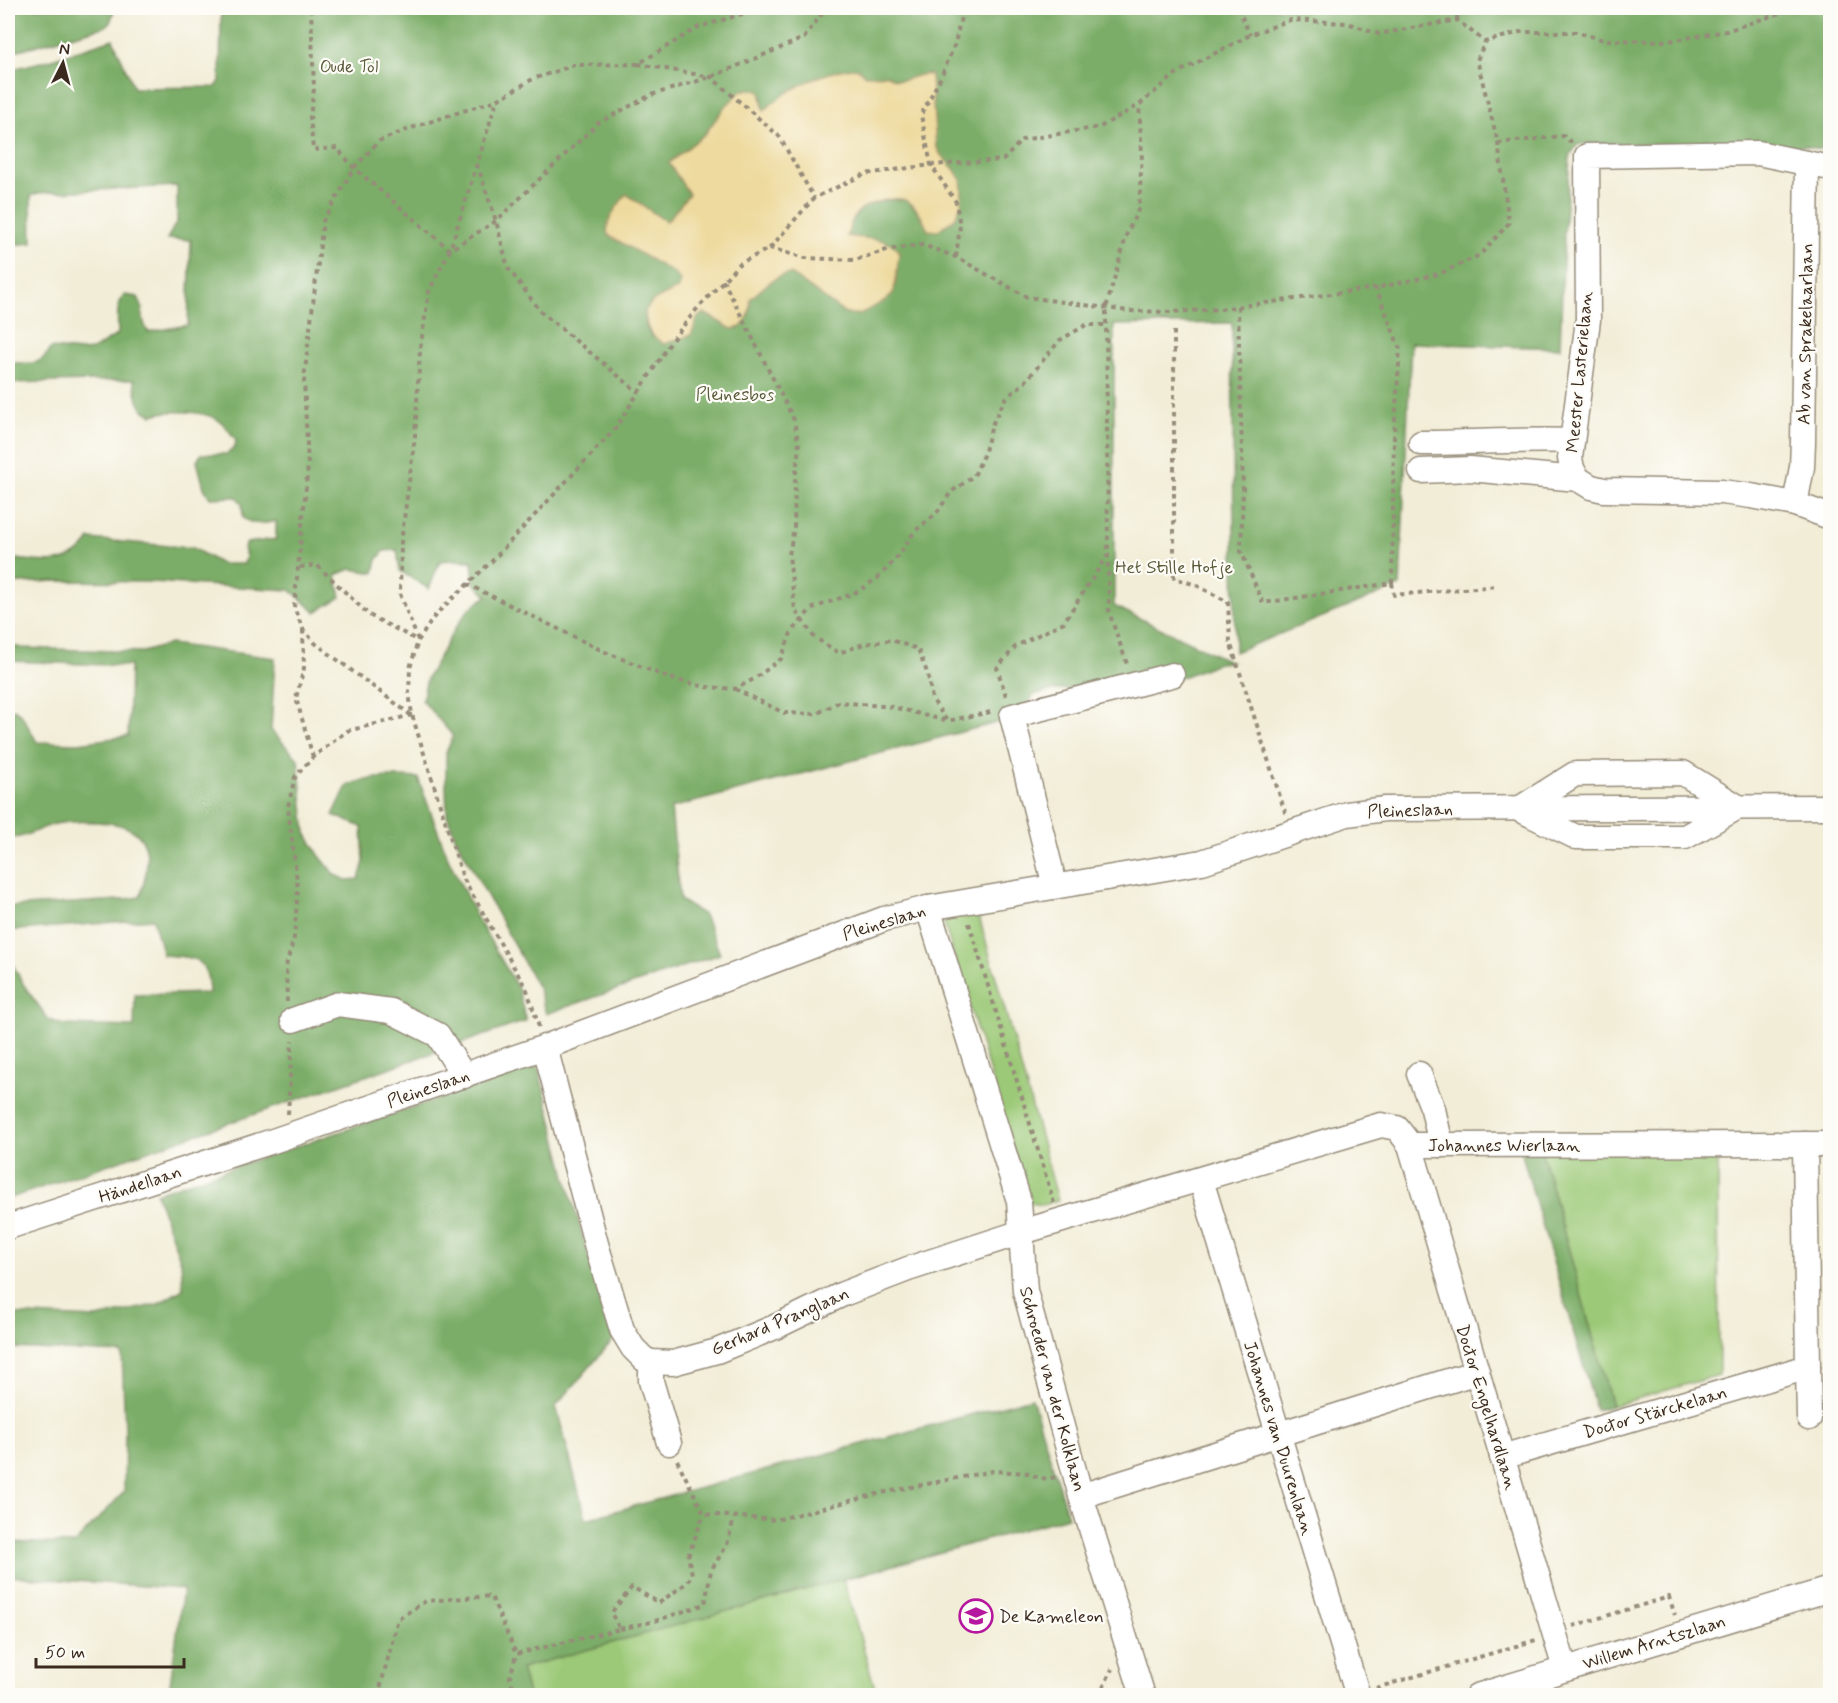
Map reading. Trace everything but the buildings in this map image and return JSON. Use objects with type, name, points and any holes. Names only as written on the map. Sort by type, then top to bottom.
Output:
[{"type":"street","points":[[1587,156],[1758,153],[1819,165]]},
{"type":"street","name":"Meester Lasterielaan","points":[[1578,479],[1572,469],[1570,458],[1587,320],[1587,156]]},
{"type":"street","name":"Ab van Sprakelaarlaan","points":[[1795,504],[1802,466],[1819,165]]},
{"type":"street","points":[[1420,443],[1534,439],[1572,441]]},
{"type":"street","points":[[1469,443],[1470,469]]},
{"type":"street","points":[[1421,471],[1470,469],[1578,479],[1591,487],[1604,490],[1722,492],[1795,504],[1830,517]]},
{"type":"street","points":[[1055,886],[1011,712],[1172,675]]},
{"type":"street","points":[[1519,808],[1575,774],[1672,773],[1683,773],[1738,807]]},
{"type":"street","name":"Pleineslaan","points":[[280,1138],[545,1047],[884,919],[928,908],[1202,862],[1347,814],[1385,809],[1830,807]]},
{"type":"street","name":"Schroeder van der Kolklaan","points":[[928,908],[1019,1202],[1025,1291],[1074,1473],[1143,1695]]},
{"type":"street","points":[[293,1020],[338,1004],[391,1011],[438,1035],[464,1076]]},
{"type":"street","points":[[545,1047],[596,1244],[622,1330],[633,1348],[644,1359],[651,1362],[651,1381],[669,1443]]},
{"type":"street","points":[[1419,1074],[1433,1109],[1441,1145]]},
{"type":"street","name":"Johannes Wierlaan","points":[[1022,1232],[1381,1125],[1397,1128],[1410,1145],[1830,1144]]},
{"type":"street","name":"Händellaan","points":[[8,1227],[280,1138]]},
{"type":"street","points":[[1805,1144],[1809,1418]]},
{"type":"street","name":"Doctor Engelhardlaan","points":[[1410,1145],[1565,1669]]},
{"type":"street","name":"Johannes van Duurenlaan","points":[[1201,1180],[1358,1695]]},
{"type":"street","name":"Gerhard Pranglaan","points":[[651,1362],[673,1363],[717,1351],[775,1327],[843,1294],[908,1269],[1022,1232]]},
{"type":"street","name":"Doctor Stärckelaan","points":[[1502,1457],[1808,1367]]},
{"type":"street","points":[[1081,1496],[1476,1372]]},
{"type":"street","name":"Willem Arntszlaan","points":[[1477,1695],[1830,1589]]},
{"type":"path","points":[[311,8],[314,89],[309,116],[313,150],[337,148],[354,168],[450,250]]},
{"type":"path","points":[[638,64],[699,27],[749,12],[806,8]]},
{"type":"path","points":[[450,250],[496,221],[598,123],[651,95],[711,77],[804,38],[826,8]]},
{"type":"path","points":[[956,257],[960,226],[956,202],[931,165],[921,115],[941,77],[954,44],[963,8]]},
{"type":"path","points":[[1238,8],[1250,35]]},
{"type":"path","points":[[1456,20],[1458,8]]},
{"type":"path","points":[[1485,42],[1520,32],[1576,32],[1604,40],[1669,41],[1726,31],[1796,8]]},
{"type":"path","points":[[545,1047],[527,990],[463,879],[412,715],[409,692],[410,668],[418,641],[436,614],[491,562],[615,429],[672,340],[723,280],[739,264],[770,248],[814,198],[865,174],[931,165],[1003,160],[1022,140],[1100,127],[1139,105],[1177,73],[1250,35],[1290,20],[1347,23],[1379,34],[1456,20],[1485,42]]},
{"type":"path","points":[[770,248],[805,258],[855,260],[890,249],[923,245],[956,257],[1027,297],[1128,311],[1173,312],[1238,306],[1376,288],[1440,274],[1480,255],[1509,223],[1498,143],[1477,60],[1485,42]]},
{"type":"path","points":[[412,715],[315,643],[303,629],[294,608],[300,567],[308,465],[304,379],[323,221],[354,168],[379,141],[497,100],[533,79],[574,65],[638,64],[711,77],[779,136],[814,198]]},
{"type":"path","points":[[418,641],[400,594],[401,542],[415,436],[420,350],[429,291],[450,250],[497,100]]},
{"type":"path","points":[[1134,684],[1109,612],[1106,308],[1127,233],[1139,208],[1142,153],[1139,105]]},
{"type":"path","points":[[1498,143],[1564,136],[1587,156]]},
{"type":"path","points":[[477,163],[508,268],[542,312],[638,392]]},
{"type":"path","points":[[723,280],[794,420],[799,446],[795,481],[795,528],[789,555],[795,609],[814,637],[839,652],[864,644],[891,640],[918,649],[928,675],[932,699],[947,721]]},
{"type":"path","points":[[1376,288],[1400,349],[1394,436],[1392,583],[1394,595],[1498,586]]},
{"type":"path","points":[[1238,306],[1243,488],[1241,551],[1263,603],[1392,583]]},
{"type":"path","points":[[735,689],[754,679],[781,659],[791,633],[812,609],[859,591],[880,576],[915,531],[936,514],[951,492],[974,476],[985,451],[992,425],[1005,399],[1025,382],[1060,340],[1086,325],[1106,325]]},
{"type":"path","points":[[1174,331],[1174,578],[1196,585],[1228,602],[1230,642],[1292,832]]},
{"type":"path","points":[[467,584],[603,651],[669,678],[706,687],[735,689],[784,713],[816,714],[839,702],[893,707],[947,721],[1011,712],[997,668],[1016,646],[1064,622],[1108,554]]},
{"type":"path","points":[[300,567],[317,565],[369,615],[418,641]]},
{"type":"path","points":[[303,629],[304,668],[296,698],[313,757]]},
{"type":"path","points":[[280,1138],[293,1020],[287,1002],[286,966],[294,938],[298,890],[288,807],[295,777],[313,757],[347,731],[412,715]]},
{"type":"path","points":[[963,902],[1059,1221]]},
{"type":"path","points":[[620,1629],[611,1613],[632,1587],[658,1603],[688,1582],[692,1574],[688,1556],[704,1514],[669,1443]]},
{"type":"path","points":[[704,1514],[776,1520],[881,1493],[993,1471],[1028,1473],[1048,1479],[1074,1473]]},
{"type":"path","points":[[516,1654],[655,1621],[705,1604],[711,1570],[727,1545],[735,1518]]},
{"type":"path","points":[[378,1695],[398,1620],[426,1601],[491,1596],[516,1654],[510,1678],[516,1695]]},
{"type":"path","points":[[1358,1695],[1670,1598],[1681,1634]]},
{"type":"green space","points":[[8,8],[115,8],[110,23],[104,27],[8,53]]},
{"type":"green space","name":"Pleinesbos","points":[[221,8],[1830,8],[1830,151],[1805,146],[1588,143],[1577,145],[1570,159],[1564,235],[1560,348],[1411,343],[1400,586],[1235,652],[1232,323],[1114,325],[1114,606],[1231,662],[1218,663],[1185,676],[1048,691],[1034,695],[1026,707],[1011,719],[671,808],[680,900],[704,915],[720,954],[546,1014],[539,990],[456,839],[447,815],[446,786],[446,753],[453,736],[422,700],[427,678],[456,627],[469,609],[487,596],[474,583],[472,561],[440,561],[429,589],[400,571],[397,550],[384,551],[377,560],[374,573],[351,569],[336,575],[341,597],[316,612],[290,590],[151,582],[55,581],[8,584],[8,558],[42,562],[63,560],[82,549],[90,539],[193,548],[221,564],[244,564],[246,557],[244,547],[247,543],[276,539],[276,521],[259,524],[247,521],[243,518],[242,504],[237,497],[210,498],[204,488],[197,461],[201,454],[227,454],[235,447],[236,440],[223,424],[214,418],[188,412],[152,415],[140,405],[134,380],[8,383],[8,362],[33,363],[42,359],[51,348],[93,350],[118,334],[118,308],[125,295],[138,297],[148,332],[188,325],[191,240],[167,239],[177,221],[177,186],[38,193],[31,196],[32,243],[8,245],[8,70],[49,60],[113,39],[134,88],[216,87],[220,81]],"holes":[[[927,74],[931,76],[936,146],[954,169],[928,230],[921,215],[907,200],[873,203],[855,216],[846,236],[881,240],[846,314],[791,274],[780,276],[750,299],[749,314],[741,327],[732,329],[704,313],[652,337],[646,327],[645,311],[653,301],[680,288],[680,280],[626,194],[665,221],[668,220],[689,194],[669,163],[705,134],[724,108],[762,96],[764,112],[770,105],[865,76],[888,75],[897,80]]]},
{"type":"green space","points":[[170,644],[275,658],[271,730],[298,759],[306,833],[334,874],[346,880],[359,879],[364,862],[362,827],[333,815],[347,786],[365,780],[382,778],[418,778],[448,858],[478,920],[518,988],[526,1021],[8,1199],[8,956],[25,987],[49,1020],[64,1025],[134,1027],[135,995],[209,993],[206,972],[198,961],[163,955],[153,919],[8,931],[8,907],[140,897],[147,867],[147,854],[144,843],[138,835],[128,828],[115,824],[86,821],[66,822],[21,837],[8,838],[8,711],[14,709],[21,714],[37,742],[79,743],[128,736],[130,666],[8,661],[8,645],[22,648],[143,652]]},
{"type":"green space","points":[[976,906],[1058,1200],[1043,1205],[1030,1203],[943,920],[944,912]]},
{"type":"green space","points":[[538,1066],[571,1196],[613,1340],[556,1406],[586,1519],[1032,1398],[1068,1517],[521,1668],[528,1695],[167,1695],[183,1589],[8,1576],[8,1542],[74,1544],[124,1492],[125,1431],[122,1353],[8,1348],[8,1314],[97,1318],[158,1304],[183,1289],[181,1262],[156,1193]]},
{"type":"green space","points":[[1718,1148],[1719,1375],[1612,1406],[1541,1150]]},
{"type":"green space","points":[[1541,1150],[1612,1406],[1596,1410],[1523,1158],[1522,1152]]},
{"type":"green space","points":[[843,1578],[877,1695],[528,1695],[521,1668]]},
{"type":"sand","points":[[852,68],[859,69],[865,75],[888,75],[899,80],[925,74],[931,75],[936,146],[961,180],[961,205],[955,218],[937,231],[928,230],[913,205],[900,199],[872,204],[856,214],[847,236],[881,240],[895,246],[899,252],[893,293],[885,301],[860,314],[846,314],[791,274],[780,276],[750,299],[749,314],[741,327],[732,329],[704,313],[698,317],[691,335],[664,344],[659,341],[649,330],[645,311],[653,301],[679,288],[680,280],[674,273],[608,235],[608,224],[612,214],[626,194],[665,221],[668,220],[689,194],[669,163],[705,134],[724,108],[741,91],[749,89],[759,91],[764,111],[782,96],[805,83],[829,73]]},
{"type":"place","name":"De Kameleon","points":[[976,1616]]},
{"type":"park label","name":"Oude Tol","points":[[349,66]]},
{"type":"park label","name":"Het Stille Hofje","points":[[1174,567]]}]
